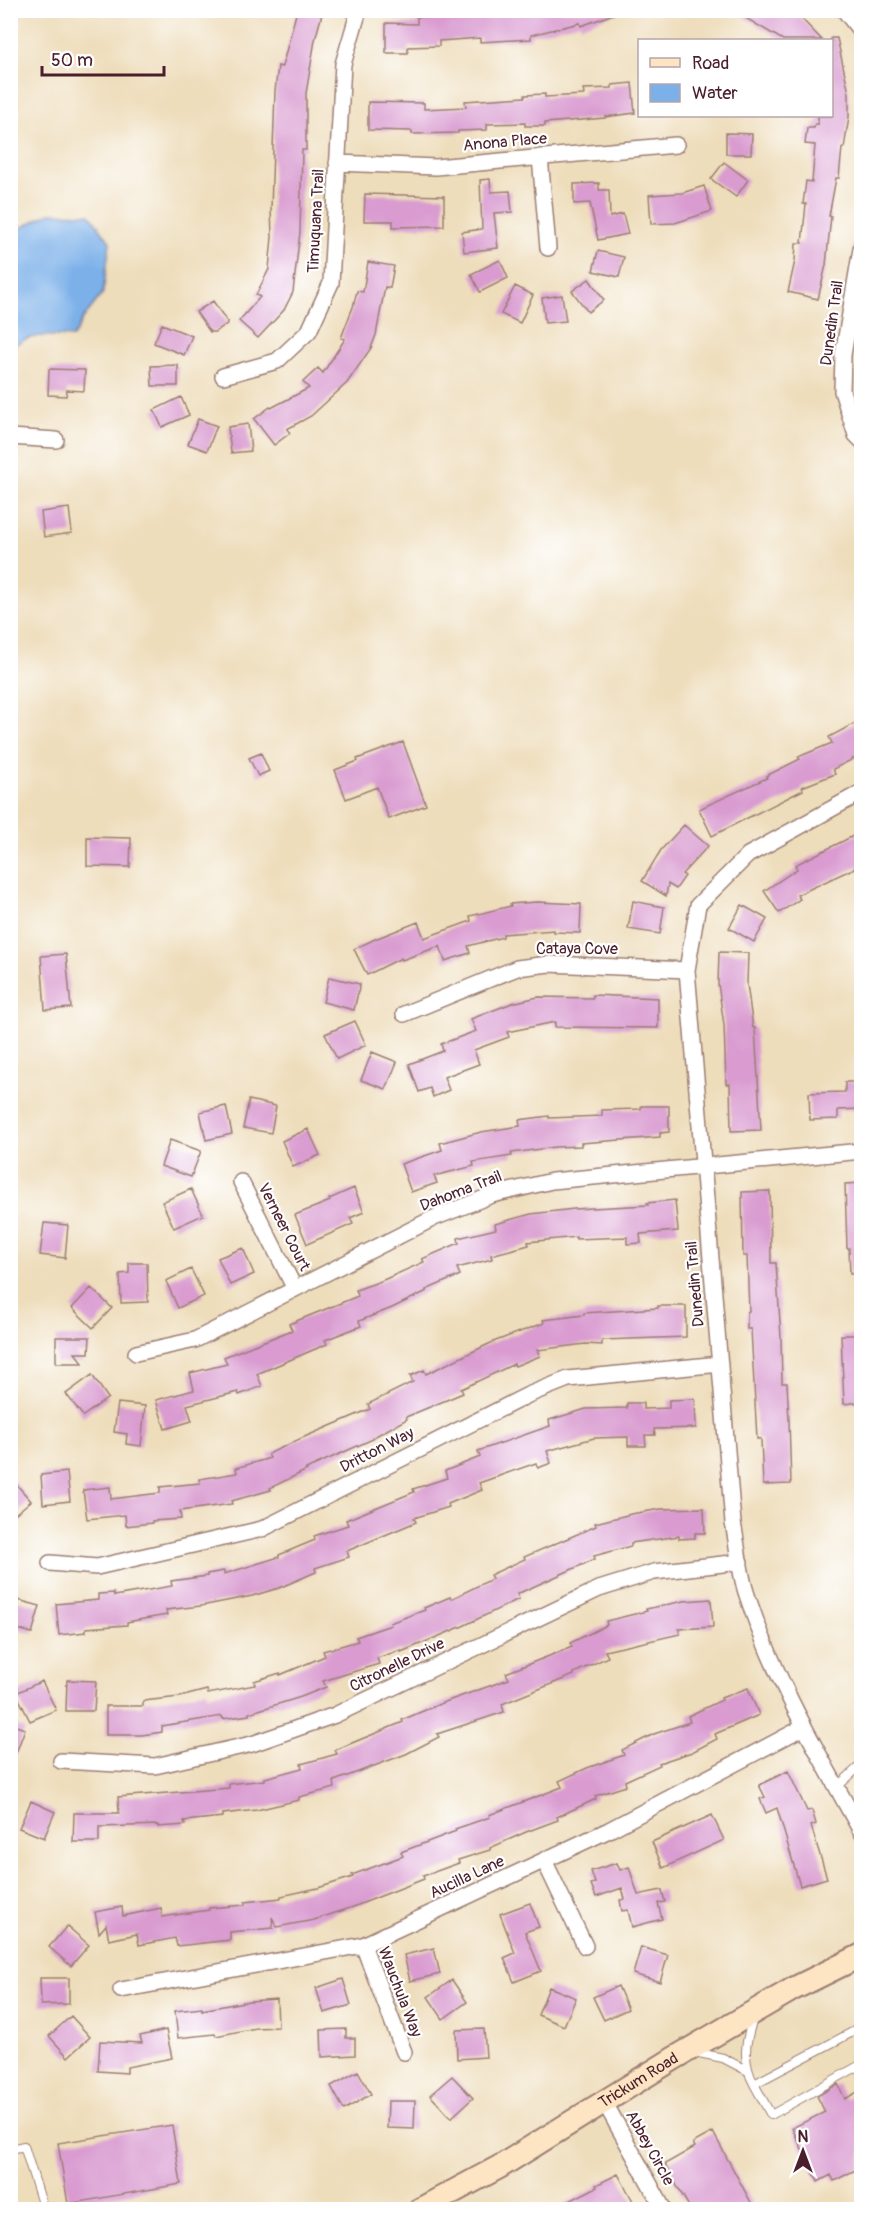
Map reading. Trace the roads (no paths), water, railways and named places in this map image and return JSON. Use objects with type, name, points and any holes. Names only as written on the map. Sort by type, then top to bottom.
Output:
[{"type":"street","name":"Timuquana Trail","points":[[223,376],[278,361],[309,331],[331,283],[343,64],[359,10]]},
{"type":"street","points":[[844,10],[861,33]]},
{"type":"street","name":"Anona Place","points":[[338,163],[436,167],[676,145]]},
{"type":"street","points":[[540,157],[548,248]]},
{"type":"street","name":"Dunedin Trail","points":[[861,243],[843,355],[842,391],[856,435],[861,441]]},
{"type":"street","points":[[10,437],[56,440]]},
{"type":"street","name":"Dunedin Trail","points":[[861,792],[748,855],[698,905],[687,970],[733,1523],[746,1593],[771,1658],[804,1727],[861,1833]]},
{"type":"street","name":"Cataya Cove","points":[[404,1014],[517,968],[549,964],[687,970]]},
{"type":"street","name":"Dahoma Trail","points":[[136,1353],[195,1340],[434,1218],[492,1195],[552,1181],[861,1151]]},
{"type":"street","name":"Verneer Court","points":[[241,1182],[295,1289]]},
{"type":"street","name":"Dritton Way","points":[[50,1563],[97,1567],[262,1529],[528,1395],[568,1379],[720,1364]]},
{"type":"street","name":"Citronelle Drive","points":[[61,1761],[155,1766],[252,1744],[334,1715],[599,1588],[654,1572],[740,1562]]},
{"type":"street","name":"Aucilla Lane","points":[[121,1990],[363,1945],[609,1830],[804,1727]]},
{"type":"street","points":[[544,1860],[585,1946]]},
{"type":"street","name":"Wauchula Way","points":[[363,1945],[404,2052]]},
{"type":"street","name":"Trickum Road","points":[[419,2210],[501,2166],[688,2050],[861,1955]]},
{"type":"street","name":"Abbey Circle","points":[[605,2103],[664,2210]]},
{"type":"lane","points":[[837,1787],[861,1764]]},
{"type":"lane","points":[[756,2011],[748,2042],[746,2070],[771,2115],[861,2064]]},
{"type":"lane","points":[[754,2085],[861,2027]]},
{"type":"lane","points":[[688,2050],[723,2058],[746,2070]]},
{"type":"lane","points":[[10,2149],[24,2146],[44,2210]]},
{"type":"water","points":[[50,213],[90,214],[110,242],[103,293],[85,316],[73,337],[32,337],[11,348],[11,233]]}]
